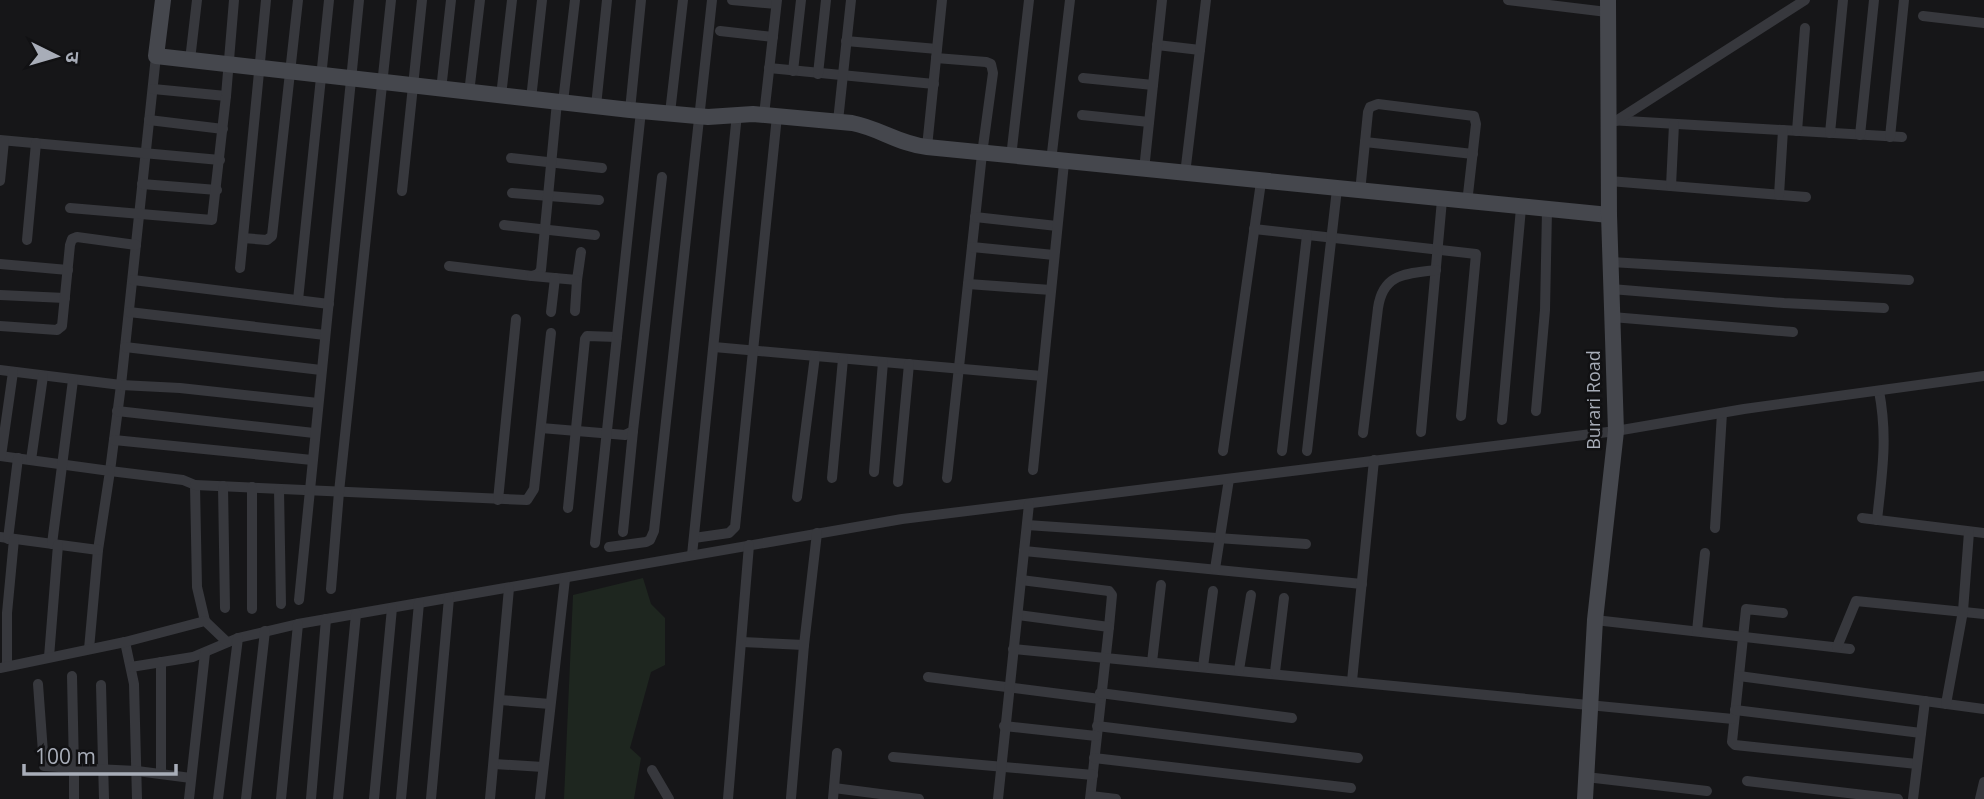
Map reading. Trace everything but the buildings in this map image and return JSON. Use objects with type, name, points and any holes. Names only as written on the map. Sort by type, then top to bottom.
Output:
[{"type":"street","points":[[89,649],[98,550],[121,385],[163,0]]},
{"type":"street","points":[[190,60],[197,0]]},
{"type":"street","points":[[71,208],[208,221],[214,216],[234,0]]},
{"type":"street","points":[[240,268],[266,0]]},
{"type":"street","points":[[243,239],[267,240],[272,236],[298,0]]},
{"type":"street","points":[[298,300],[329,0]]},
{"type":"street","points":[[299,600],[359,0]]},
{"type":"street","points":[[331,589],[391,0]]},
{"type":"street","points":[[402,191],[422,0]]},
{"type":"street","points":[[441,90],[451,0]]},
{"type":"street","points":[[469,93],[480,0]]},
{"type":"street","points":[[501,96],[512,0]]},
{"type":"street","points":[[531,99],[542,0]]},
{"type":"street","points":[[533,276],[541,270],[551,162],[575,0]]},
{"type":"street","points":[[596,106],[607,0]]},
{"type":"street","points":[[595,543],[617,337],[641,0]]},
{"type":"street","points":[[670,113],[683,0]]},
{"type":"street","points":[[609,547],[646,542],[653,536],[654,531],[703,116],[712,0]]},
{"type":"street","points":[[131,667],[205,653],[233,640],[298,624],[565,579],[693,546],[729,533],[735,527],[754,351],[771,115],[769,68],[777,2],[732,0]]},
{"type":"street","points":[[793,71],[801,0]]},
{"type":"street","points":[[818,74],[826,0]]},
{"type":"street","points":[[838,121],[851,0]]},
{"type":"street","points":[[927,148],[942,0]]},
{"type":"street","points":[[1011,157],[1029,0]]},
{"type":"street","points":[[1033,470],[1057,226],[1057,162],[1070,0]]},
{"type":"street","points":[[1143,170],[1162,0]]},
{"type":"street","points":[[1185,174],[1206,0]]},
{"type":"street","points":[[1508,0],[1607,6]]},
{"type":"street","points":[[1612,120],[1804,0]]},
{"type":"street","points":[[1830,133],[1843,0]]},
{"type":"street","points":[[1860,135],[1874,0]]},
{"type":"street","points":[[1890,136],[1904,0]]},
{"type":"street","name":"Burari Road","points":[[1585,799],[1595,620],[1616,423],[1609,215],[1612,120],[1607,6]]},
{"type":"street","points":[[1923,16],[1984,23]]},
{"type":"street","points":[[1797,131],[1805,28]]},
{"type":"street","points":[[720,31],[773,37]]},
{"type":"street","points":[[846,41],[937,53],[986,62],[993,68],[947,478]]},
{"type":"street","points":[[1157,45],[1200,50]]},
{"type":"street","points":[[156,56],[635,110],[703,116],[771,115],[838,121],[865,125],[905,144],[927,148],[1609,215]]},
{"type":"street","points":[[769,68],[934,84]]},
{"type":"street","points":[[1083,78],[1153,85]]},
{"type":"street","points":[[153,89],[226,96]]},
{"type":"street","points":[[1360,192],[1370,107],[1378,104],[1474,116],[1476,124],[1467,203]]},
{"type":"street","points":[[693,546],[737,114]]},
{"type":"street","points":[[1082,116],[1149,122]]},
{"type":"street","points":[[149,120],[223,129]]},
{"type":"street","points":[[1612,120],[1902,137]]},
{"type":"street","points":[[1671,186],[1674,124]]},
{"type":"street","points":[[1779,195],[1783,130]]},
{"type":"street","points":[[0,181],[2,141],[220,160]]},
{"type":"street","points":[[1365,142],[1473,154]]},
{"type":"street","points":[[27,240],[36,143]]},
{"type":"street","points":[[511,158],[602,168]]},
{"type":"street","points":[[624,532],[662,177]]},
{"type":"street","points":[[1223,451],[1261,181]]},
{"type":"street","points":[[1609,181],[1806,197]]},
{"type":"street","points":[[142,184],[217,190]]},
{"type":"street","points":[[1307,451],[1337,189]]},
{"type":"street","points":[[512,193],[599,200]]},
{"type":"street","points":[[1421,432],[1442,200]]},
{"type":"street","points":[[1502,420],[1521,208]]},
{"type":"street","points":[[1536,411],[1545,310],[1547,210]]},
{"type":"street","points":[[975,217],[1057,226]]},
{"type":"street","points":[[504,226],[595,235]]},
{"type":"street","points":[[1254,229],[1472,253],[1477,259],[1461,416]]},
{"type":"street","points":[[1282,451],[1307,235]]},
{"type":"street","points":[[0,326],[60,329],[63,323],[72,239],[77,237],[136,245]]},
{"type":"street","points":[[972,247],[1054,256]]},
{"type":"street","points":[[575,310],[581,252]]},
{"type":"street","points":[[1611,262],[1909,280]]},
{"type":"street","points":[[0,264],[68,270]]},
{"type":"street","points":[[449,267],[577,280]]},
{"type":"street","points":[[1363,433],[1382,291],[1387,284],[1400,276],[1436,270]]},
{"type":"street","points":[[551,312],[555,278]]},
{"type":"street","points":[[133,280],[329,304]]},
{"type":"street","points":[[968,284],[1051,290]]},
{"type":"street","points":[[1611,289],[1884,308]]},
{"type":"street","points":[[0,295],[65,298]]},
{"type":"street","points":[[129,312],[325,335]]},
{"type":"street","points":[[1612,317],[1793,332]]},
{"type":"street","points":[[498,500],[516,319]]},
{"type":"street","points":[[13,372],[1,456],[183,480],[195,485],[520,501],[531,497],[534,489],[551,333]]},
{"type":"street","points":[[568,509],[585,339],[592,334],[617,337]]},
{"type":"street","points":[[125,347],[321,370]]},
{"type":"street","points":[[714,347],[1042,376]]},
{"type":"street","points":[[797,497],[815,356]]},
{"type":"street","points":[[832,478],[844,359]]},
{"type":"street","points":[[874,472],[883,362]]},
{"type":"street","points":[[898,482],[909,365]]},
{"type":"street","points":[[0,370],[121,385],[180,387],[318,403]]},
{"type":"street","points":[[31,460],[43,376]]},
{"type":"street","points":[[693,546],[749,545],[913,518],[1229,480],[1616,423],[1722,413],[1984,376]]},
{"type":"street","points":[[49,656],[55,545],[73,380]]},
{"type":"street","points":[[1877,520],[1885,440],[1879,391]]},
{"type":"street","points":[[117,411],[314,433]]},
{"type":"street","points":[[1715,528],[1722,413]]},
{"type":"street","points":[[541,428],[625,435],[633,431]]},
{"type":"street","points":[[114,440],[312,460]]},
{"type":"street","points":[[18,458],[7,538],[4,667],[125,642],[205,621]]},
{"type":"street","points":[[1352,681],[1374,460]]},
{"type":"street","points":[[1215,569],[1229,480]]},
{"type":"street","points":[[195,485],[197,587],[205,621],[233,640]]},
{"type":"street","points":[[223,486],[225,608]]},
{"type":"street","points":[[252,487],[252,609]]},
{"type":"street","points":[[279,489],[281,604]]},
{"type":"street","points":[[998,799],[1029,504]]},
{"type":"street","points":[[1862,519],[1984,533]]},
{"type":"street","points":[[1027,525],[1306,544]]},
{"type":"street","points":[[1946,704],[1963,611],[1969,532]]},
{"type":"street","points":[[791,798],[817,533]]},
{"type":"street","points":[[7,538],[98,550]]},
{"type":"street","points":[[728,799],[749,545]]},
{"type":"street","points":[[1024,551],[1362,584]]},
{"type":"street","points":[[1697,631],[1705,553]]},
{"type":"street","points":[[540,799],[565,579]]},
{"type":"street","points":[[1021,580],[1109,591],[1112,595],[1090,797],[1116,799]]},
{"type":"street","points":[[1152,662],[1161,586]]},
{"type":"street","points":[[490,799],[509,588]]},
{"type":"street","points":[[1203,667],[1213,591]]},
{"type":"street","points":[[1239,670],[1251,595]]},
{"type":"street","points":[[431,799],[449,598]]},
{"type":"street","points":[[1275,673],[1284,598]]},
{"type":"street","points":[[1837,647],[1856,601],[1984,614]]},
{"type":"street","points":[[401,799],[419,603]]},
{"type":"street","points":[[374,799],[392,608]]},
{"type":"street","points":[[1783,614],[1746,609],[1732,742],[1738,747],[1917,764]]},
{"type":"street","points":[[338,799],[356,614]]},
{"type":"street","points":[[1018,615],[1109,627]]},
{"type":"street","points":[[311,799],[326,619]]},
{"type":"street","points":[[1595,620],[1850,649]]},
{"type":"street","points":[[281,799],[298,624]]},
{"type":"street","points":[[246,799],[265,631]]},
{"type":"street","points":[[218,799],[233,640]]},
{"type":"street","points":[[125,642],[134,684],[137,799]]},
{"type":"street","points":[[742,642],[804,645]]},
{"type":"street","points":[[1013,649],[1921,733]]},
{"type":"street","points":[[189,799],[205,653]]},
{"type":"street","points":[[161,662],[161,774]]},
{"type":"street","points":[[72,676],[74,799]]},
{"type":"street","points":[[1739,676],[1984,709]]},
{"type":"street","points":[[928,677],[1292,718]]},
{"type":"street","points":[[38,684],[44,766],[137,771],[191,778]]},
{"type":"street","points":[[101,685],[104,799]]},
{"type":"street","points":[[500,700],[550,704]]},
{"type":"street","points":[[1913,799],[1925,701]]},
{"type":"street","points":[[1004,726],[1097,731],[1358,758]]},
{"type":"street","points":[[837,752],[834,794],[919,799]]},
{"type":"street","points":[[893,757],[1093,775]]},
{"type":"street","points":[[1094,758],[1352,788]]},
{"type":"street","points":[[494,764],[543,767]]},
{"type":"street","points":[[652,770],[669,799]]},
{"type":"street","points":[[1586,777],[1707,791]]},
{"type":"street","points":[[1747,781],[1898,799]]},
{"type":"street","points":[[1980,799],[1984,782]]},
{"type":"shaded area","points":[[643,578],[651,604],[665,618],[665,665],[651,672],[630,748],[641,758],[634,799],[564,799],[573,595]]}]
